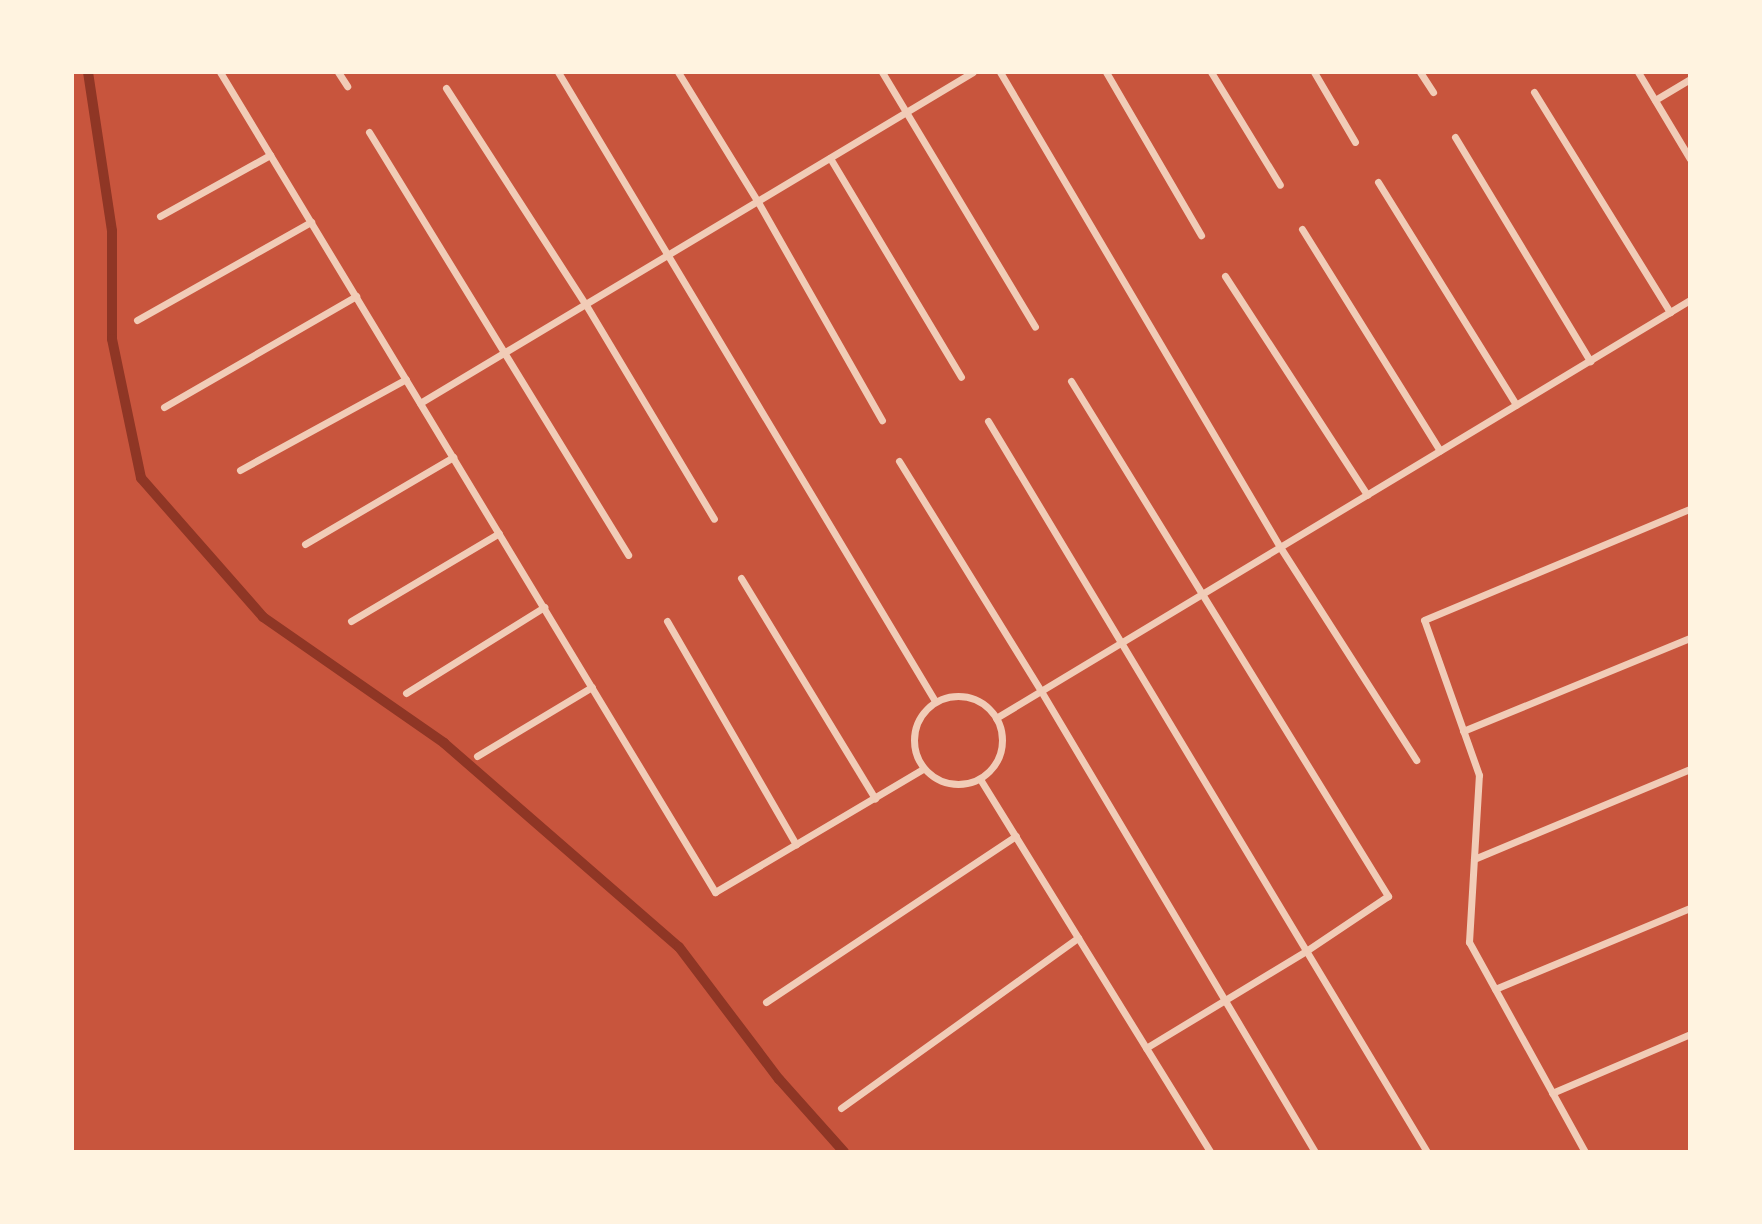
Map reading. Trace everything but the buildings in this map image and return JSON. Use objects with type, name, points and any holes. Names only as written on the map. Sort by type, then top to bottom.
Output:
[{"type":"street","points":[[220,72],[715,892],[923,769]]},
{"type":"street","points":[[338,72],[347,86]]},
{"type":"street","points":[[558,72],[935,701]]},
{"type":"street","points":[[678,72],[758,202],[883,420]]},
{"type":"street","points":[[882,72],[1035,327]]},
{"type":"street","points":[[420,403],[669,257],[972,72]]},
{"type":"street","points":[[1000,72],[1280,547],[1416,760]]},
{"type":"street","points":[[1106,72],[1201,235]]},
{"type":"street","points":[[1211,72],[1280,185]]},
{"type":"street","points":[[1314,72],[1355,142]]},
{"type":"street","points":[[1420,72],[1433,92]]},
{"type":"street","points":[[1638,72],[1690,159]]},
{"type":"street","points":[[1655,100],[1690,79]]},
{"type":"street","points":[[446,88],[586,305],[714,519]]},
{"type":"street","points":[[1534,92],[1670,312]]},
{"type":"street","points":[[369,132],[628,555]]},
{"type":"street","points":[[1455,137],[1590,361]]},
{"type":"street","points":[[160,216],[270,155]]},
{"type":"street","points":[[831,158],[961,377]]},
{"type":"street","points":[[1378,182],[1516,405]]},
{"type":"street","points":[[137,320],[311,222]]},
{"type":"street","points":[[1302,229],[1440,451]]},
{"type":"street","points":[[1225,276],[1367,495]]},
{"type":"street","points":[[164,407],[356,296]]},
{"type":"street","points":[[996,718],[1690,300]]},
{"type":"street","points":[[240,470],[406,379]]},
{"type":"street","points":[[1071,381],[1388,896],[1306,951],[1146,1048]]},
{"type":"street","points":[[988,421],[1427,1152]]},
{"type":"street","points":[[305,544],[453,457]]},
{"type":"street","points":[[900,461],[1041,691],[1223,1003],[1315,1152]]},
{"type":"street","points":[[1585,1152],[1469,942],[1479,775],[1424,620],[1690,509]]},
{"type":"street","points":[[351,621],[499,533]]},
{"type":"street","points":[[741,578],[874,798]]},
{"type":"street","points":[[406,693],[544,607]]},
{"type":"street","points":[[667,621],[796,844]]},
{"type":"street","points":[[1463,731],[1690,638]]},
{"type":"street","points":[[477,756],[592,687]]},
{"type":"street","points":[[953,695],[972,697],[988,707],[996,718],[1000,724],[1002,745],[995,764],[980,779],[959,785],[939,780],[923,769],[914,752],[913,733],[921,715],[935,701],[953,695]]},
{"type":"street","points":[[1474,859],[1690,769]]},
{"type":"street","points":[[980,779],[1210,1152]]},
{"type":"street","points":[[766,1002],[1016,836]]},
{"type":"street","points":[[1495,989],[1690,908]]},
{"type":"street","points":[[841,1108],[1078,938]]},
{"type":"street","points":[[1552,1093],[1690,1034]]},
{"type":"waterway","points":[[88,72],[112,231],[112,339],[141,478],[263,617],[444,743],[679,947],[779,1079],[844,1152]]}]
